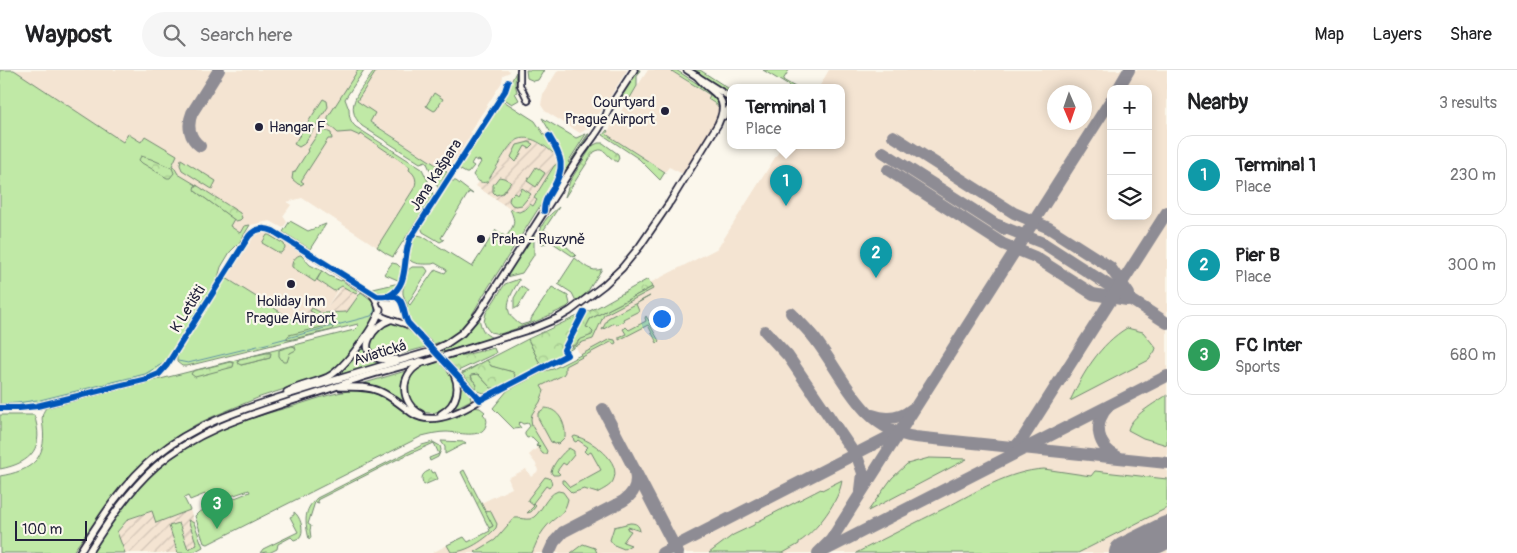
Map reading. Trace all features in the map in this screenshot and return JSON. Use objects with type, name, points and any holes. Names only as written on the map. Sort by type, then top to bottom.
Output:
[{"type":"main road","name":"Aviatická","points":[[79,553],[133,477],[156,456],[179,439],[206,424],[236,412],[420,354],[446,344],[462,333],[479,313],[580,154],[592,139],[634,70]]},
{"type":"main road","points":[[687,70],[727,95]]},
{"type":"main road","points":[[697,76],[722,102],[723,110],[718,124]]},
{"type":"main road","points":[[718,124],[727,111]]},
{"type":"main road","name":"Aviatická","points":[[88,553],[118,507],[134,488],[157,465],[177,450],[204,434],[234,421],[343,384],[420,361],[426,362],[522,333],[570,311],[609,281],[631,257],[718,124]]},
{"type":"main road","points":[[274,399],[295,387],[328,377],[337,371],[349,359],[373,324],[380,308]]},
{"type":"main road","points":[[391,320],[380,324],[369,339],[367,346],[369,351],[382,360],[411,357]]},
{"type":"main road","points":[[426,362],[418,365],[405,381],[405,394],[410,406],[420,414],[429,416],[441,414],[480,400]]},
{"type":"main road","points":[[441,414],[451,407],[456,396],[457,384],[451,370]]},
{"type":"main road","points":[[337,387],[374,389],[389,396],[416,416],[430,420],[443,418],[480,400]]},
{"type":"street","points":[[520,70],[520,85],[528,101]]},
{"type":"street","name":"Jana Kašpara","points":[[401,301],[400,287],[411,237],[505,90],[508,82]]},
{"type":"street","points":[[544,212],[544,203],[559,178],[561,168],[558,152],[549,136]]},
{"type":"street","name":"K Letišti","points":[[0,408],[37,406],[148,379],[159,374],[169,363],[249,236],[258,229],[266,228],[274,231],[369,292],[377,296],[397,298],[401,301],[406,320],[480,400]]},
{"type":"street","points":[[380,308],[382,300],[400,287]]},
{"type":"street","name":"K Letišti","points":[[369,292],[375,299],[383,316],[411,326]]},
{"type":"street","points":[[391,320],[400,316],[403,308]]},
{"type":"shaded area","points":[[0,70],[364,70],[345,99],[348,107],[340,119],[422,170],[388,254],[302,198],[287,202],[291,205],[283,216],[287,222],[283,228],[270,221],[246,226],[182,324]]},
{"type":"shaded area","points":[[377,70],[509,70],[510,72],[503,75],[502,82],[447,172],[370,121],[357,101]]},
{"type":"shaded area","points":[[558,70],[627,70],[590,128],[580,133],[545,111],[541,105],[543,94]]},
{"type":"shaded area","points":[[648,70],[670,70],[710,96],[708,99],[717,105],[720,110],[719,118],[685,172],[681,173],[669,167],[665,172],[606,134]]},
{"type":"shaded area","points":[[829,70],[1167,70],[1167,553],[432,553],[463,537],[466,544],[491,532],[494,528],[481,503],[512,488],[508,478],[526,469],[531,477],[538,471],[536,464],[529,455],[537,448],[538,443],[526,432],[532,426],[528,420],[536,390],[553,369],[580,355],[575,345],[590,319],[652,287],[650,283],[718,248],[780,149],[845,149],[845,84],[821,84]]},
{"type":"shaded area","points":[[531,138],[554,153],[557,163],[534,198],[537,200],[533,206],[530,204],[517,212],[476,186],[479,182],[487,182],[513,142]]},
{"type":"shaded area","points":[[263,232],[272,235],[300,253],[315,281],[317,280],[334,291],[338,289],[326,309],[322,310],[310,304],[298,323],[226,278],[252,238],[258,233]]},
{"type":"shaded area","points":[[342,286],[347,287],[358,295],[347,313],[322,313],[316,322],[314,321],[314,313],[311,319],[303,315],[310,304],[322,310],[326,309]]},
{"type":"shaded area","points":[[190,510],[203,547],[192,553],[125,553],[117,532],[128,519],[153,511],[156,523]]},
{"type":"green space","points":[[0,70],[14,70],[123,142],[128,134],[141,142],[145,136],[177,155],[172,166],[178,174],[198,186],[195,186],[195,191],[234,219],[230,226],[240,233],[244,226],[250,225],[239,243],[230,252],[221,267],[217,281],[166,363],[151,375],[38,402],[0,406]]},
{"type":"green space","points":[[358,70],[364,70],[345,99],[352,123],[422,169],[433,195],[393,257],[377,247],[413,190],[416,181],[415,176],[409,170],[410,167],[361,134],[360,136],[351,132],[338,133],[328,124],[328,117]]},
{"type":"green space","points":[[375,70],[377,70],[357,101],[375,113],[370,122],[447,172],[438,188],[426,161],[420,163],[362,126],[356,118],[353,111],[356,97]]},
{"type":"green space","points":[[526,70],[544,70],[538,80],[534,81],[527,78]]},
{"type":"green space","points":[[638,70],[640,70],[637,76],[637,86],[630,98],[621,96]]},
{"type":"green space","points":[[670,70],[676,70],[712,93],[719,99],[720,110],[717,105],[708,99],[710,95]]},
{"type":"green space","points":[[692,70],[700,70],[727,87],[727,91]]},
{"type":"green space","points":[[763,70],[789,70],[783,80],[790,84],[786,84]]},
{"type":"green space","points":[[516,72],[515,83],[517,92],[515,93],[519,100],[512,104],[503,98]]},
{"type":"green space","points":[[434,93],[443,99],[434,111],[426,106]]},
{"type":"green space","points":[[323,99],[327,101],[328,107],[304,144],[299,147],[294,144]]},
{"type":"green space","points":[[502,100],[535,121],[555,151],[553,153],[535,140],[519,139],[508,149],[487,182],[481,182],[473,175],[481,162],[479,160],[474,159],[471,164],[474,166],[468,173],[459,169]]},
{"type":"green space","points":[[542,118],[576,138],[586,134],[569,163],[589,134],[564,173],[560,150]]},
{"type":"green space","points":[[324,130],[331,133],[332,139],[328,139],[301,181],[304,183],[298,184],[292,179],[293,172],[319,132]]},
{"type":"green space","points":[[607,130],[606,134],[665,172],[660,180],[639,159],[603,135]]},
{"type":"green space","points":[[529,142],[533,144],[529,148],[525,146],[516,162],[511,157],[517,145]]},
{"type":"green space","points":[[603,143],[618,154],[617,162],[604,151],[594,152],[565,197],[570,181],[592,146]]},
{"type":"green space","points":[[141,156],[172,168],[174,173],[170,178],[167,178],[142,163],[139,160]]},
{"type":"green space","points":[[181,159],[216,181],[212,189],[182,170],[180,165]]},
{"type":"green space","points":[[558,163],[558,172],[554,184],[467,323],[454,335],[434,344],[410,320],[403,290],[408,270],[412,267],[425,267],[428,271],[408,303],[410,305],[433,272],[437,270],[445,273],[447,270],[435,263],[422,264],[411,261],[408,255],[413,240],[417,235],[422,236],[472,267],[496,230],[506,237],[509,233],[514,221],[510,209],[519,212],[526,209],[530,204],[533,206],[537,200],[534,198],[554,166]]},
{"type":"green space","points":[[536,167],[545,173],[536,187],[527,181]]},
{"type":"green space","points":[[499,177],[511,182],[503,193],[496,195],[493,192],[493,185]]},
{"type":"green space","points":[[456,181],[473,194],[469,192],[441,238],[444,240],[440,242],[423,232],[421,227],[449,182]]},
{"type":"green space","points":[[195,186],[198,186],[240,213],[242,218],[236,221],[195,191]]},
{"type":"green space","points":[[522,188],[531,194],[522,205],[512,205],[509,201],[510,197],[514,193],[518,195]]},
{"type":"green space","points":[[559,207],[541,234],[549,240],[547,243],[542,244],[539,241],[542,225]]},
{"type":"green space","points":[[290,221],[308,231],[326,224],[310,249],[283,232]]},
{"type":"green space","points":[[544,230],[555,236],[576,255],[574,257],[541,235]]},
{"type":"green space","points":[[534,232],[534,255],[522,273],[506,277]]},
{"type":"green space","points":[[267,235],[284,244],[285,248],[281,253],[262,243]]},
{"type":"green space","points":[[301,255],[310,265],[322,271],[315,282],[292,267],[294,259]]},
{"type":"green space","points":[[575,258],[591,269],[602,269],[586,294],[576,301],[572,293],[558,284]]},
{"type":"green space","points":[[392,263],[397,264],[402,269],[400,281],[384,274]]},
{"type":"green space","points":[[322,271],[329,276],[342,280],[358,291],[356,294],[342,286],[334,291],[317,280]]},
{"type":"green space","points":[[226,278],[298,323],[303,315],[311,319],[314,313],[310,311],[312,308],[320,312],[316,322],[322,313],[347,312],[361,292],[374,302],[377,310],[375,317],[351,351],[337,368],[325,376],[260,397],[214,416],[195,425],[168,442],[129,477],[72,553],[0,553],[0,476],[28,467],[39,456],[44,438],[42,417],[46,408],[239,359],[241,365],[270,358],[270,353],[266,353],[243,358],[354,330],[359,325],[187,366],[182,366],[177,362],[177,356]]},
{"type":"green space","points":[[519,279],[508,304],[510,315],[521,325],[531,322],[531,319],[552,287],[568,296],[570,304],[537,321],[515,329],[500,334],[490,332],[484,322],[486,313],[505,284]]},
{"type":"green space","points":[[648,279],[652,287],[590,319],[586,327],[593,332],[592,335],[579,340],[575,345],[567,346],[585,313]]},
{"type":"green space","points":[[399,283],[390,294],[386,295],[369,290]]},
{"type":"green space","points":[[521,286],[528,291],[518,307],[514,309],[514,298]]},
{"type":"green space","points":[[652,287],[653,289],[604,315],[593,339],[583,342],[568,351],[568,349],[577,344],[590,319]]},
{"type":"green space","points":[[650,296],[636,304],[639,311],[623,319],[624,321],[616,325],[614,323],[602,330],[608,318]]},
{"type":"green space","points":[[663,313],[664,315],[649,323],[659,341],[657,343],[648,325],[619,340],[619,337],[626,334],[623,329],[626,327],[629,330],[646,321],[646,316],[649,321]]},
{"type":"green space","points":[[582,314],[562,350],[565,354],[541,366],[528,339]]},
{"type":"green space","points":[[479,318],[483,330],[493,338],[435,354],[459,339]]},
{"type":"green space","points":[[387,323],[404,327],[426,347],[384,358],[377,355],[370,348],[371,340],[378,330]]},
{"type":"green space","points":[[330,325],[333,327],[332,330],[289,340],[286,339],[289,335]]},
{"type":"green space","points":[[1127,328],[1143,332],[1156,348],[1149,360],[1070,401],[1093,360],[1109,342]]},
{"type":"green space","points":[[528,339],[541,366],[486,392],[477,391],[460,374]],"holes":[[[491,366],[510,371],[491,388],[478,374],[471,375],[477,385],[462,374]]]},
{"type":"green space","points":[[610,339],[615,340],[616,343],[611,342],[565,366],[563,375],[541,386],[544,391],[531,419],[532,426],[547,451],[546,454],[543,454],[538,448],[539,445],[536,446],[538,443],[532,437],[527,438],[525,435],[530,426],[528,423],[523,424],[520,422],[518,424],[521,428],[514,429],[493,408],[507,391]]},
{"type":"green space","points":[[365,341],[366,349],[370,355],[381,363],[336,376]]},
{"type":"green space","points":[[292,346],[296,350],[290,353],[287,362],[283,362],[279,356],[279,350]]},
{"type":"green space","points":[[494,348],[496,353],[458,371],[447,359]]},
{"type":"green space","points":[[271,353],[270,358],[241,365],[237,363],[239,359]]},
{"type":"green space","points":[[422,357],[246,413],[181,443],[152,465],[133,485],[85,553],[83,553],[109,514],[138,477],[161,455],[187,437],[201,429],[246,411]]},
{"type":"green space","points":[[487,360],[491,366],[513,372],[514,378],[495,388],[491,388],[478,374],[471,375],[477,385],[475,388],[462,374]]},
{"type":"green space","points":[[230,362],[234,363],[233,367],[195,377],[191,374],[193,371]]},
{"type":"green space","points":[[439,362],[454,383],[452,399],[441,410],[430,413],[422,411],[415,407],[410,400],[408,384],[411,376],[417,370]]},
{"type":"green space","points":[[409,370],[404,380],[403,388],[406,405],[358,385]]},
{"type":"green space","points":[[460,385],[470,395],[471,400],[453,409],[459,397]]},
{"type":"green space","points":[[356,390],[366,391],[383,397],[422,420],[433,421],[472,407],[480,408],[485,412],[483,414],[487,423],[484,430],[474,434],[443,432],[422,436],[208,544],[204,543],[195,516],[199,512],[250,492],[249,490],[211,503],[207,500],[205,494],[190,500],[188,496],[184,498],[190,510],[156,523],[152,511],[128,519],[117,532],[125,553],[92,553],[126,503],[161,467],[179,453],[199,441],[242,422],[331,395]]},
{"type":"green space","points":[[1167,395],[1167,445],[1143,438],[1128,430],[1138,415]]},
{"type":"green space","points":[[545,408],[558,414],[563,422],[565,437],[558,444],[551,442],[538,418],[538,413]]},
{"type":"green space","points":[[0,415],[34,415],[38,436],[37,445],[28,458],[20,463],[0,469]]},
{"type":"green space","points":[[573,437],[582,438],[604,452],[614,466],[615,473],[612,483],[597,493],[584,489],[572,493],[562,483],[562,480],[564,480],[570,487],[601,470],[591,452],[587,454],[584,451],[588,447],[578,440],[574,441]]},
{"type":"green space","points":[[441,441],[466,443],[445,454],[445,447]]},
{"type":"green space","points":[[433,442],[440,446],[441,450],[438,457],[430,461],[429,458],[439,454],[434,443],[317,500],[319,503],[315,502],[308,524],[311,526],[311,538],[309,539],[306,517],[309,507],[317,498],[422,445]]},
{"type":"green space","points":[[569,448],[574,451],[574,455],[566,465],[563,463],[557,471],[560,474],[553,475],[551,472],[554,466]]},
{"type":"green space","points":[[929,458],[967,459],[868,511],[892,478],[907,464]]},
{"type":"green space","points":[[1044,469],[1091,476],[1095,471],[1167,479],[1167,508],[1078,553],[856,553],[993,483],[1018,474]]},
{"type":"green space","points":[[431,470],[433,473],[435,472],[438,479],[424,485],[423,476]]},
{"type":"green space","points":[[464,470],[493,526],[489,528],[461,472]]},
{"type":"green space","points":[[545,477],[549,478],[552,482],[551,486],[549,488],[546,486],[533,503],[536,506],[531,512],[527,513],[534,506],[528,499]]},
{"type":"green space","points":[[842,480],[837,497],[820,523],[799,544],[783,553],[709,553],[733,535]]},
{"type":"green space","points":[[558,491],[563,492],[568,499],[566,505],[562,513],[544,530],[532,553],[475,552],[495,540],[514,518],[530,519],[534,517],[550,497]]},
{"type":"green space","points":[[490,510],[497,524],[496,528],[487,537],[475,544],[457,552],[451,552],[447,545],[464,537],[468,542],[490,531],[489,528],[493,526],[485,512]]},
{"type":"green space","points":[[294,512],[300,519],[302,526],[300,537],[294,540],[291,537],[278,544],[277,549],[269,553],[260,553],[263,549],[298,532],[290,517],[294,515]]},
{"type":"green space","points":[[188,520],[194,523],[203,547],[192,553],[178,553],[169,526],[179,523],[188,549],[197,545]]},
{"type":"green space","points":[[630,523],[637,525],[640,531],[628,527],[627,529],[631,531],[623,542],[631,545],[624,549],[614,545],[610,540],[614,527]]},
{"type":"green space","points":[[583,544],[595,548],[597,553],[571,553]]},
{"type":"waterway","points":[[272,342],[371,316],[376,305]]},
{"type":"waterway","points":[[178,361],[188,363],[270,343]]},
{"type":"waterway","points":[[40,400],[145,374],[162,364]]},
{"type":"waterway","points":[[0,404],[37,400]]},
{"type":"taxiway","points":[[200,146],[191,135],[189,127],[190,118],[219,70]]},
{"type":"taxiway","points":[[1120,85],[1129,70]]},
{"type":"taxiway","points":[[818,553],[831,540],[1107,106]]},
{"type":"taxiway","points":[[893,136],[1014,213],[1049,228],[1110,267],[1129,294]]},
{"type":"taxiway","points":[[883,152],[1003,229]]},
{"type":"taxiway","points":[[888,170],[1003,244],[1035,257],[1093,294],[1127,300]]},
{"type":"taxiway","points":[[1011,452],[1023,438],[1167,212]]},
{"type":"taxiway","points":[[998,225],[1043,243],[1167,323]]},
{"type":"taxiway","points":[[791,313],[815,339],[856,400],[881,424],[896,432],[915,437],[1167,463]]},
{"type":"taxiway","points":[[765,331],[788,356],[858,459],[863,473],[861,490]]},
{"type":"taxiway","points":[[824,551],[1167,376]]},
{"type":"taxiway","points":[[1109,406],[1100,419],[1099,434],[1105,447],[1118,457]]},
{"type":"taxiway","points":[[603,409],[678,553]]},
{"type":"taxiway","points":[[872,415],[882,418],[893,418],[903,415],[912,409]]},
{"type":"taxiway","points":[[662,553],[898,432]]},
{"type":"taxiway","points":[[549,553],[554,542],[563,532],[627,498],[634,488],[636,481],[635,472]]},
{"type":"runway","points":[[1125,553],[1167,532]]},
{"type":"cycle path","points":[[389,296],[396,291],[403,277],[406,253],[411,237],[505,91],[508,82]]},
{"type":"cycle path","points":[[544,211],[546,200],[561,168],[557,150],[549,136]]},
{"type":"cycle path","points":[[0,408],[37,406],[147,379],[159,374],[167,365],[249,236],[254,231],[260,229],[273,231],[377,296],[397,297],[402,303],[408,323],[480,400],[567,355],[564,350],[584,312]]},
{"type":"place","name":"Courtyard Prague Airport","points":[[665,111]]},
{"type":"place","name":"Hangar F","points":[[259,127]]},
{"type":"place","name":"Terminal 1","points":[[786,206]]},
{"type":"place","name":"Praha - Ruzyně","points":[[481,239]]},
{"type":"place","name":"Pier B","points":[[876,278]]},
{"type":"place","name":"Holiday Inn Prague Airport","points":[[291,284]]},
{"type":"place","name":"FC Inter","points":[[217,529]]}]
